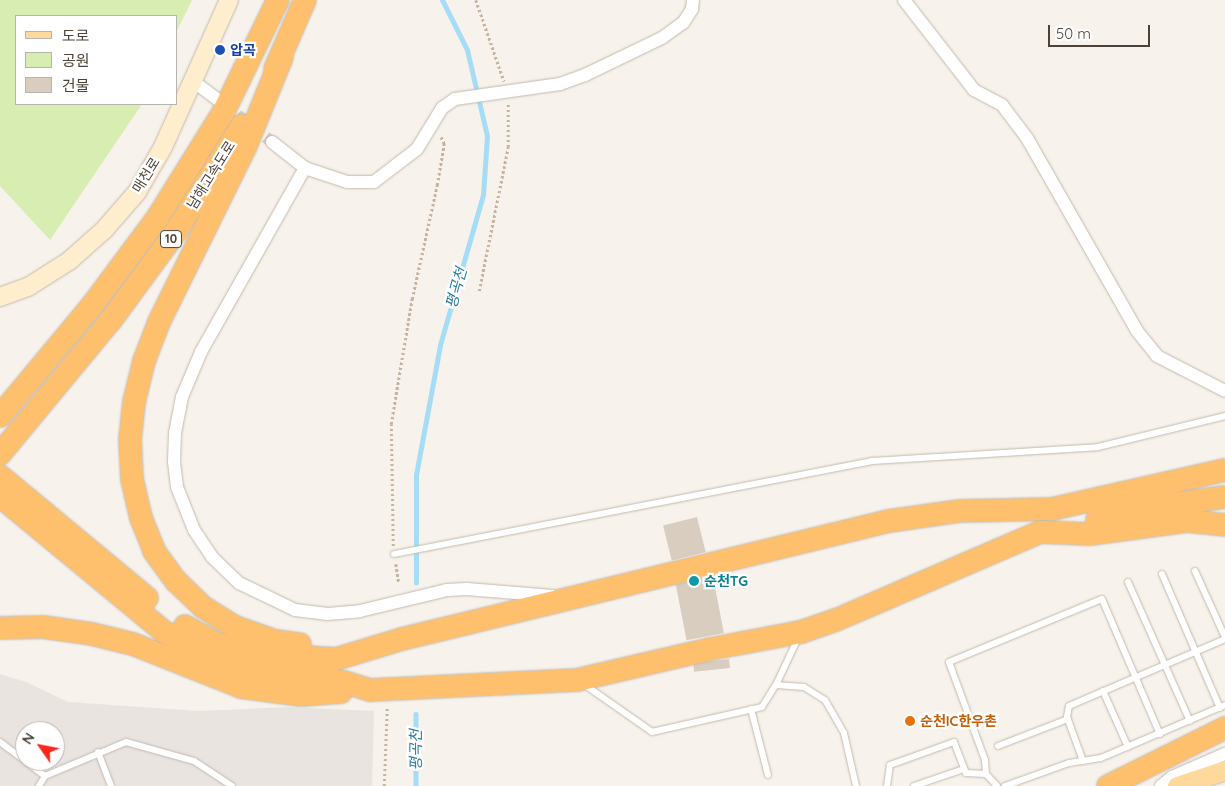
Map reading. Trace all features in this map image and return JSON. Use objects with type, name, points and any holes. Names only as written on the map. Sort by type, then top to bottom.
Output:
[{"type":"highway","name":"남해고속도로","points":[[0,416],[94,304],[158,218],[224,111],[278,0]]},
{"type":"highway","name":"남해고속도로","points":[[0,454],[112,320],[177,230],[282,57],[305,0]]},
{"type":"highway","points":[[282,57],[245,148],[175,290],[144,361],[134,402],[130,440],[132,479],[140,518],[154,551],[176,581],[203,607],[235,627],[275,640],[365,650]]},
{"type":"highway","points":[[0,496],[64,539],[177,623],[217,644],[260,654],[336,659],[570,598],[889,521],[960,511],[1052,509],[1225,470]]},
{"type":"highway","points":[[0,476],[64,539],[163,631],[207,657],[259,673],[344,682],[371,690]]},
{"type":"highway","points":[[0,628],[43,627],[92,634],[134,644],[241,687],[301,695],[577,680],[710,649],[801,632],[836,620],[1040,532],[1160,506],[1225,497]]},
{"type":"highway","points":[[1040,532],[1090,534],[1188,521],[1225,525]]},
{"type":"highway","points":[[1108,786],[1223,713]]},
{"type":"main road","name":"매천로","points":[[0,298],[28,287],[69,261],[104,230],[137,192],[163,147],[229,0]]},
{"type":"main road","points":[[1177,786],[1200,781],[1225,768]]},
{"type":"street","points":[[272,142],[306,168],[347,182],[374,182],[417,149],[442,108],[455,99],[504,94],[577,78],[662,38],[683,23],[692,9],[693,0]]},
{"type":"street","points":[[904,0],[974,90],[1002,105],[1027,138],[1137,331],[1157,356],[1225,391]]},
{"type":"street","points":[[193,81],[218,100]]},
{"type":"street","points":[[306,168],[202,352],[182,397],[175,433],[174,462],[177,487],[194,530],[212,557],[239,583],[278,604],[314,613],[360,611],[447,590],[467,589],[570,598]]},
{"type":"street","points":[[1161,786],[1172,777],[1225,754]]},
{"type":"lane","points":[[394,554],[441,548],[872,461],[1098,446],[1225,416]]},
{"type":"lane","points":[[1083,761],[1068,719],[1069,706],[1225,638],[1195,571]]},
{"type":"lane","points":[[1005,786],[1128,747],[1190,721],[1223,713],[1162,574]]},
{"type":"lane","points":[[1128,582],[1190,721]]},
{"type":"lane","points":[[997,786],[986,774],[984,760],[949,662],[1102,599],[1134,678],[1160,734]]},
{"type":"lane","points":[[577,680],[652,732],[762,706],[776,685],[801,632]]},
{"type":"lane","points":[[776,685],[804,687],[825,700],[844,733],[856,786]]},
{"type":"lane","points":[[1103,691],[1128,747]]},
{"type":"lane","points":[[751,709],[768,775]]},
{"type":"lane","points":[[998,746],[1068,719]]},
{"type":"lane","points":[[0,742],[15,753]]},
{"type":"lane","points":[[39,786],[45,776],[98,752],[126,742],[194,761],[232,786]]},
{"type":"lane","points":[[887,786],[890,765],[954,742],[966,773],[986,774]]},
{"type":"lane","points":[[98,752],[110,786]]},
{"type":"lane","points":[[914,786],[964,768]]},
{"type":"lane","points":[[38,771],[45,776]]},
{"type":"path","points":[[476,0],[504,94],[508,147],[479,291]]},
{"type":"path","points":[[400,582],[394,554],[390,424],[412,298],[444,144],[435,121]]},
{"type":"path","points":[[384,786],[387,708]]},
{"type":"shaded area","points":[[0,674],[26,682],[68,702],[199,711],[287,707],[374,711],[372,786],[0,786]]},
{"type":"green space","points":[[0,0],[192,0],[178,29],[178,15],[15,15],[15,105],[141,105],[50,240],[0,186]]},
{"type":"building","points":[[697,517],[706,552],[672,560],[663,525]]},
{"type":"building","points":[[713,577],[724,633],[687,640],[676,584]]},
{"type":"building","points":[[729,659],[730,668],[694,672],[693,663]]},
{"type":"waterway","name":"평곡천","points":[[416,583],[416,475],[440,345],[483,195],[487,136],[467,50],[442,0]]},
{"type":"waterway","name":"평곡천","points":[[416,714],[416,786]]},
{"type":"tunnel","points":[[223,104],[272,142]]},
{"type":"place","name":"압곡","points":[[220,50]]},
{"type":"place","name":"순천TG","points":[[694,581]]},
{"type":"place","name":"순천IC한우촌","points":[[910,721]]}]
